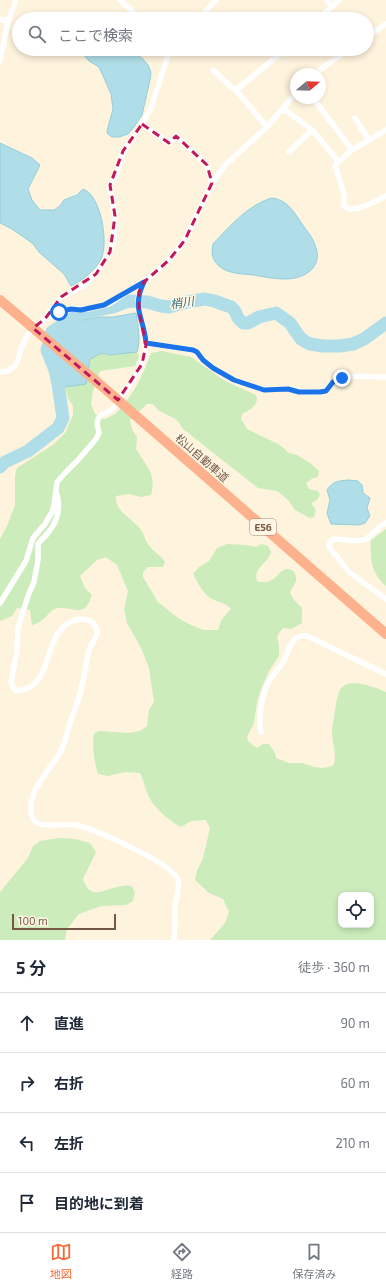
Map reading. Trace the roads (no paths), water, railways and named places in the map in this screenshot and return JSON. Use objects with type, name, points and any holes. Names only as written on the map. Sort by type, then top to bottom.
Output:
[{"type":"highway","name":"松山自動車道","points":[[0,300],[140,419],[386,634]]},
{"type":"street","points":[[0,61],[8,22],[16,0]]},
{"type":"street","points":[[120,0],[133,12]]},
{"type":"street","points":[[205,12],[216,0]]},
{"type":"street","points":[[326,0],[333,6]]},
{"type":"street","points":[[327,12],[338,0]]},
{"type":"street","points":[[0,19],[8,22]]},
{"type":"street","points":[[374,32],[386,24]]},
{"type":"street","points":[[0,372],[8,371],[14,366],[18,360],[20,348],[28,334],[45,319],[60,297],[82,286],[96,274],[110,252],[114,238],[115,216],[110,185],[117,173],[123,151],[151,108],[168,56]]},
{"type":"street","points":[[236,90],[277,56]]},
{"type":"street","points":[[322,68],[339,56]]},
{"type":"street","points":[[214,70],[230,87],[236,90],[267,127]]},
{"type":"street","points":[[45,319],[59,312],[71,309],[81,310],[104,305],[144,282],[169,260],[185,240],[212,183],[227,163],[267,127],[290,102]]},
{"type":"street","points":[[318,104],[352,150]]},
{"type":"street","points":[[284,109],[312,130],[338,161]]},
{"type":"street","points":[[355,118],[369,140]]},
{"type":"street","points":[[142,124],[169,143],[176,136],[206,165],[212,183]]},
{"type":"street","points":[[289,152],[312,130]]},
{"type":"street","points":[[386,130],[352,150],[335,165],[342,189],[344,206],[346,208],[358,208],[386,196]]},
{"type":"street","points":[[0,603],[26,561],[33,538],[45,524],[52,512],[58,482],[65,472],[78,460],[96,439],[99,433],[97,424],[98,419],[102,414],[108,412],[114,407],[142,364],[146,343],[138,303],[139,292],[144,282]]},
{"type":"street","points":[[146,343],[193,350],[213,368],[234,380],[264,390],[288,389],[299,392],[320,392],[326,391],[333,382],[342,378],[386,377]]},
{"type":"street","points":[[56,491],[59,498],[57,517],[53,527],[38,544],[38,560],[34,582],[18,628],[17,652],[12,682],[13,687],[16,691],[21,691],[28,688],[41,678],[53,643],[62,627],[74,620],[85,619],[93,623],[96,627],[97,633],[90,648],[82,687],[62,747],[57,758],[38,784],[32,800],[32,816],[35,822],[39,824],[78,825],[97,832],[139,850],[171,871],[179,881],[174,940]]},
{"type":"street","points":[[386,523],[363,540],[334,540],[330,542],[329,547],[349,572],[386,599]]},
{"type":"street","points":[[261,732],[263,696],[268,683],[283,662],[296,638],[303,635],[307,636],[386,674]]},
{"type":"water","points":[[85,56],[139,56],[148,65],[151,72],[142,115],[128,134],[119,137],[112,137],[108,134],[107,131],[113,109],[111,94],[99,67],[89,61]]},
{"type":"water","points":[[0,143],[32,158],[40,165],[28,189],[32,200],[40,210],[54,210],[60,206],[64,200],[77,195],[83,189],[95,200],[104,231],[103,252],[101,259],[92,271],[71,286],[64,274],[39,252],[34,245],[12,229],[0,223]]},
{"type":"water","points":[[271,198],[277,199],[290,207],[310,234],[317,253],[315,265],[306,274],[299,277],[285,279],[236,273],[223,269],[213,259],[213,244],[247,211]]},
{"type":"water","points":[[136,313],[139,338],[137,352],[110,355],[102,353],[90,359],[86,384],[65,387],[53,353],[55,337],[72,324],[82,320]]},
{"type":"water","points":[[349,480],[358,481],[362,485],[363,493],[370,498],[367,508],[370,516],[365,523],[359,525],[331,524],[327,513],[330,500],[327,490],[336,482]]},
{"type":"waterway","name":"梢川","points":[[0,467],[5,462],[28,451],[58,428],[63,418],[55,370],[47,350],[52,332],[79,314],[113,307],[129,301],[147,302],[169,307],[205,299],[231,307],[243,323],[248,323],[259,317],[276,313],[290,323],[301,339],[310,344],[323,346],[353,344],[364,339],[386,323]]}]
